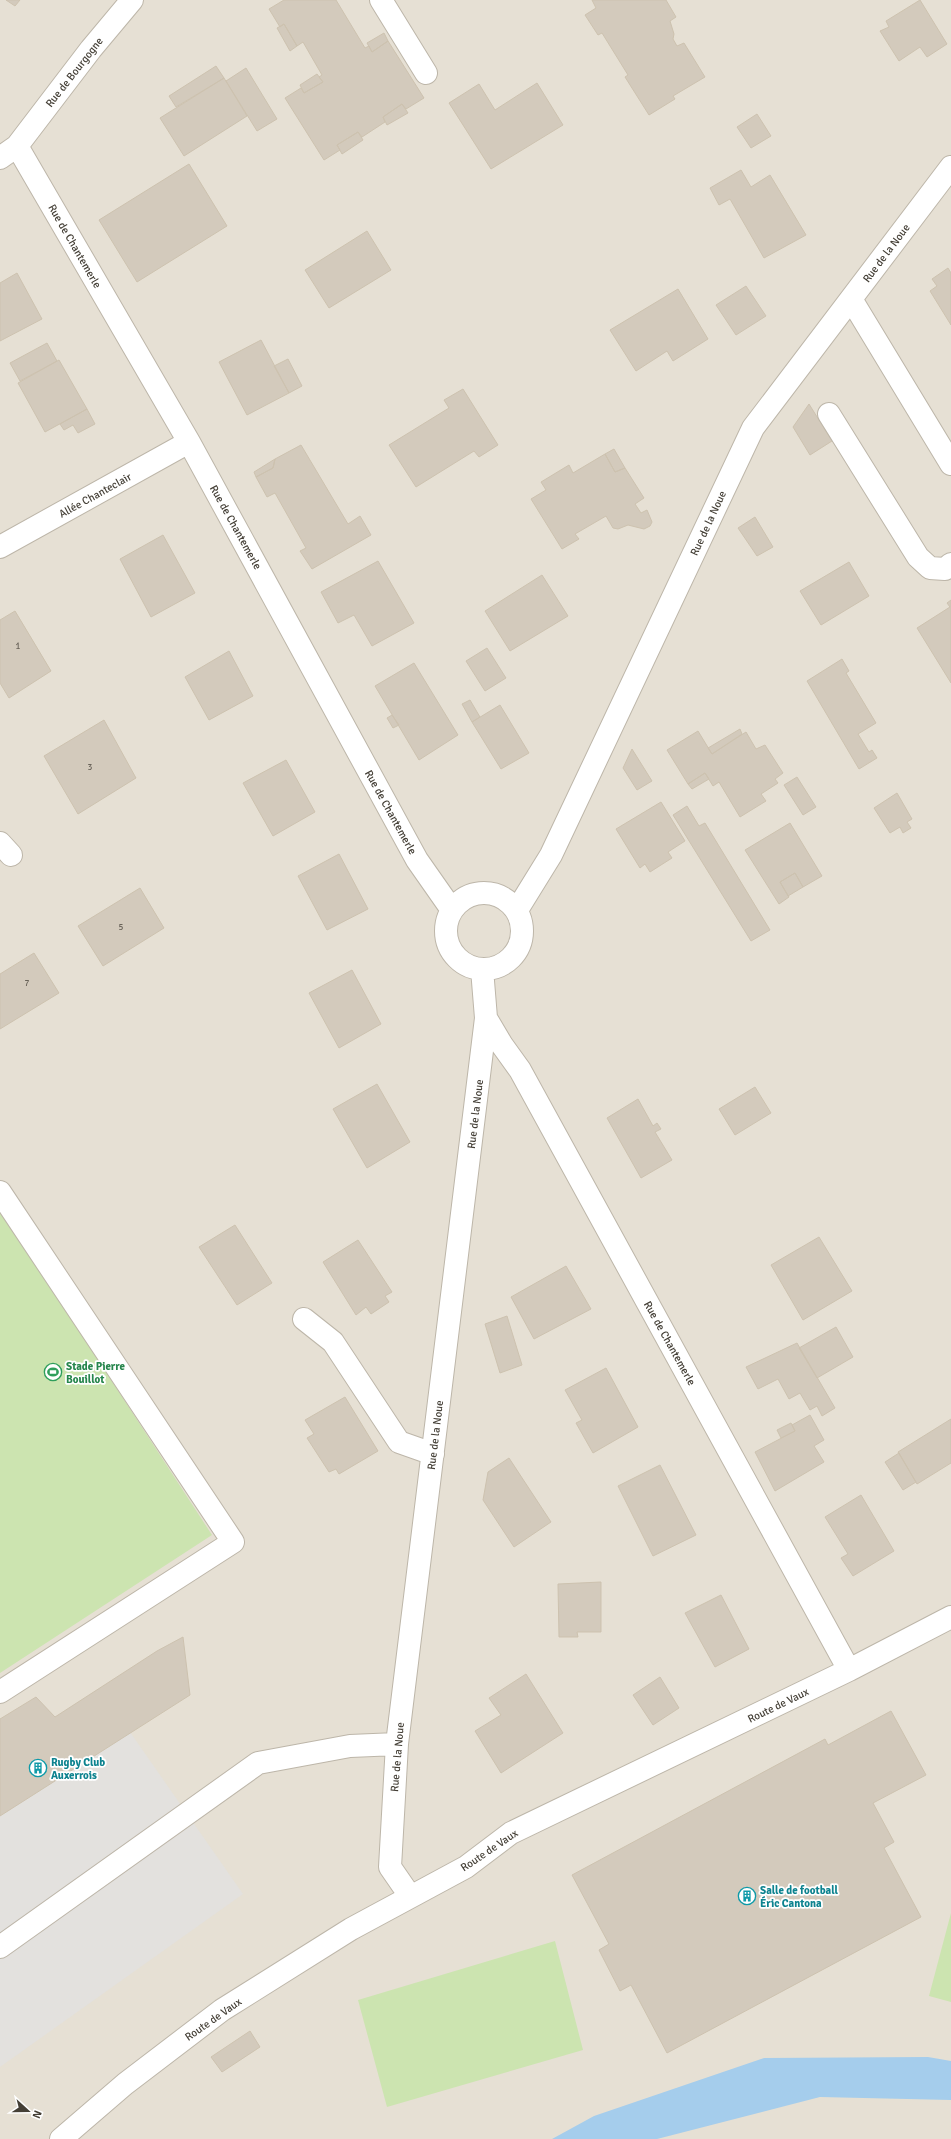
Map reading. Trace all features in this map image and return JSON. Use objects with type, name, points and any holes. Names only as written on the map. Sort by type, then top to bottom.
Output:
[{"type":"street","name":"Rue de Bourgogne","points":[[9,152],[90,49],[132,0]]},
{"type":"street","points":[[380,0],[426,72]]},
{"type":"street","name":"Rue de Chantemerle","points":[[9,152],[189,442],[417,860],[452,910]]},
{"type":"street","name":"Rue de la Noue","points":[[517,910],[551,855],[753,428],[951,167]]},
{"type":"street","points":[[851,299],[951,464]]},
{"type":"street","points":[[829,414],[918,557],[930,568],[945,569],[951,564]]},
{"type":"street","name":"Allée Chanteclair","points":[[0,547],[189,442]]},
{"type":"street","points":[[478,892],[497,894],[508,900],[517,910],[522,923],[522,936],[519,947],[511,958],[496,967],[482,969],[470,966],[459,959],[449,946],[446,933],[447,922],[452,910],[466,897],[478,892]]},
{"type":"street","name":"Rue de la Noue","points":[[410,1896],[390,1867],[397,1744],[486,1018],[482,969]]},
{"type":"street","name":"Rue de Chantemerle","points":[[486,1018],[524,1077],[849,1670]]},
{"type":"street","points":[[0,1192],[233,1542],[0,1692]]},
{"type":"street","points":[[304,1319],[333,1342],[399,1442],[433,1454]]},
{"type":"street","name":"Route de Vaux","points":[[61,2139],[125,2084],[222,2010],[351,1929],[466,1867],[511,1833],[849,1670],[951,1617]]},
{"type":"street","points":[[0,1947],[258,1763],[350,1746],[397,1744]]},
{"type":"shaded area","points":[[0,0],[951,0],[951,2139],[0,2139]]},
{"type":"shaded area","points":[[123,1722],[243,1894],[0,2067],[0,1810]]},
{"type":"green space","name":"Stade Pierre Bouillot","points":[[0,1209],[212,1535],[0,1673]]},
{"type":"green space","points":[[951,1913],[951,2002],[929,1996]]},
{"type":"green space","points":[[555,1941],[583,2050],[387,2107],[358,2000]]},
{"type":"water","points":[[928,2057],[951,2061],[951,2100],[820,2097],[657,2139],[552,2139],[594,2116],[764,2058]]},
{"type":"building","points":[[6,0],[20,0],[15,6]]},
{"type":"building","points":[[284,0],[336,0],[365,48],[369,46],[372,52],[388,41],[424,98],[406,109],[402,104],[383,117],[385,122],[362,137],[358,132],[337,145],[340,150],[324,160],[285,98],[301,88],[304,93],[323,82],[319,77],[322,75],[303,42],[297,46],[284,24],[280,27],[269,9]]},
{"type":"building","points":[[592,0],[666,0],[676,17],[670,21],[674,34],[673,39],[677,46],[684,43],[705,77],[673,96],[675,99],[649,115],[625,77],[628,75],[602,33],[598,35],[585,15],[596,8]]},
{"type":"building","points":[[920,0],[947,44],[927,57],[920,47],[899,61],[880,31],[889,27],[886,21]]},
{"type":"building","points":[[284,24],[297,46],[290,51],[277,28]]},
{"type":"building","points":[[384,33],[388,41],[372,52],[367,43]]},
{"type":"building","points":[[216,66],[224,78],[176,107],[169,96]]},
{"type":"building","points":[[246,68],[277,119],[257,131],[226,81]]},
{"type":"building","points":[[317,74],[323,82],[304,93],[300,85]]},
{"type":"building","points":[[224,78],[247,116],[184,156],[160,118]]},
{"type":"building","points":[[537,83],[563,125],[491,169],[449,103],[479,84],[495,110]]},
{"type":"building","points":[[402,104],[408,113],[387,125],[383,117]]},
{"type":"building","points":[[757,114],[771,136],[751,148],[737,127]]},
{"type":"building","points":[[358,132],[363,140],[342,154],[337,145]]},
{"type":"building","points":[[189,164],[227,226],[137,282],[99,220]]},
{"type":"building","points":[[741,170],[751,187],[770,175],[806,235],[764,258],[730,199],[719,205],[710,188]]},
{"type":"building","points":[[367,231],[391,270],[329,308],[305,270]]},
{"type":"building","points":[[948,268],[951,273],[951,325],[930,291],[937,286],[932,279]]},
{"type":"building","points":[[17,273],[42,319],[0,341],[0,283]]},
{"type":"building","points":[[746,286],[766,316],[736,335],[716,305]]},
{"type":"building","points":[[678,289],[708,339],[673,361],[667,351],[636,371],[610,330]]},
{"type":"building","points":[[261,340],[289,393],[247,415],[219,362]]},
{"type":"building","points":[[47,343],[57,361],[20,381],[10,363]]},
{"type":"building","points":[[288,359],[302,386],[289,393],[274,366]]},
{"type":"building","points":[[59,360],[87,409],[45,432],[18,383]]},
{"type":"building","points":[[463,389],[498,445],[479,457],[474,451],[416,487],[389,445],[449,408],[444,400]]},
{"type":"building","points":[[809,404],[832,441],[810,455],[793,427]]},
{"type":"building","points":[[87,409],[95,424],[78,433],[73,425],[64,430],[60,424]]},
{"type":"building","points":[[301,445],[348,524],[360,516],[371,535],[312,569],[300,551],[306,548],[275,493],[267,497],[256,477],[273,468],[275,459]]},
{"type":"building","points":[[614,449],[625,468],[615,472],[605,454]]},
{"type":"building","points":[[605,454],[615,472],[625,468],[644,498],[635,504],[641,513],[647,510],[652,522],[650,526],[644,529],[628,525],[618,529],[613,528],[606,516],[575,534],[579,539],[562,549],[531,499],[546,490],[541,482],[569,465],[573,473]]},
{"type":"building","points":[[275,459],[273,468],[256,477],[254,472]]},
{"type":"building","points":[[755,517],[773,547],[757,556],[738,528]]},
{"type":"building","points":[[163,535],[195,593],[151,617],[120,559]]},
{"type":"building","points":[[378,561],[414,623],[372,646],[354,615],[338,623],[321,592]]},
{"type":"building","points":[[849,562],[869,596],[821,625],[800,591]]},
{"type":"building","points":[[542,575],[568,616],[510,651],[485,611]]},
{"type":"building","points":[[951,600],[951,683],[917,628],[950,607],[947,603]]},
{"type":"building","points":[[15,611],[51,671],[9,698],[0,683],[0,620]]},
{"type":"building","points":[[487,648],[506,678],[485,691],[466,661]]},
{"type":"building","points":[[229,651],[253,696],[209,720],[185,677]]},
{"type":"building","points":[[842,659],[849,671],[846,673],[876,723],[858,734],[869,752],[872,750],[877,758],[859,769],[807,681]]},
{"type":"building","points":[[414,663],[458,735],[419,760],[375,686]]},
{"type":"building","points":[[470,700],[480,717],[472,722],[462,704]]},
{"type":"building","points":[[500,705],[529,753],[501,769],[472,722]]},
{"type":"building","points":[[392,715],[399,725],[393,728],[387,718]]},
{"type":"building","points":[[104,720],[136,778],[78,814],[44,756]]},
{"type":"building","points":[[740,729],[742,734],[712,754],[708,748]]},
{"type":"building","points":[[698,731],[712,754],[746,732],[756,749],[765,745],[783,773],[775,779],[778,783],[761,794],[766,801],[740,817],[719,782],[713,786],[705,773],[688,784],[667,750]]},
{"type":"building","points":[[632,749],[652,781],[637,790],[623,768]]},
{"type":"building","points":[[286,760],[315,812],[273,836],[243,783]]},
{"type":"building","points":[[705,773],[709,779],[692,789],[688,784]]},
{"type":"building","points":[[797,777],[816,807],[803,815],[784,785]]},
{"type":"building","points":[[897,793],[912,819],[907,822],[911,828],[903,833],[900,827],[890,833],[874,808]]},
{"type":"building","points":[[661,802],[685,841],[668,852],[672,858],[650,872],[645,864],[640,868],[616,829]]},
{"type":"building","points":[[687,806],[699,826],[705,823],[770,930],[751,941],[673,815]]},
{"type":"building","points":[[790,823],[822,876],[803,887],[795,873],[780,882],[789,897],[779,904],[745,850]]},
{"type":"building","points":[[339,854],[368,909],[327,930],[298,876]]},
{"type":"building","points":[[795,873],[803,887],[788,896],[780,882]]},
{"type":"building","points":[[140,888],[164,928],[103,966],[78,926]]},
{"type":"building","points":[[34,953],[59,993],[0,1029],[0,974]]},
{"type":"building","points":[[352,970],[381,1024],[339,1048],[309,993]]},
{"type":"building","points":[[377,1084],[410,1142],[367,1168],[333,1109]]},
{"type":"building","points":[[755,1087],[771,1113],[735,1135],[719,1109]]},
{"type":"building","points":[[638,1099],[653,1126],[657,1123],[661,1129],[655,1132],[672,1160],[641,1178],[607,1118]]},
{"type":"building","points":[[235,1225],[272,1283],[237,1305],[199,1247]]},
{"type":"building","points":[[819,1237],[852,1291],[803,1320],[771,1265]]},
{"type":"building","points":[[358,1240],[392,1292],[385,1296],[389,1302],[371,1314],[366,1307],[356,1315],[323,1262]]},
{"type":"building","points":[[566,1266],[591,1309],[534,1339],[511,1297]]},
{"type":"building","points":[[507,1316],[522,1365],[500,1373],[485,1324]]},
{"type":"building","points":[[836,1327],[853,1357],[817,1378],[799,1348]]},
{"type":"building","points":[[797,1343],[835,1408],[822,1416],[817,1406],[810,1410],[800,1393],[789,1399],[778,1379],[758,1389],[746,1367]]},
{"type":"building","points":[[606,1368],[638,1427],[593,1453],[576,1423],[582,1420],[565,1390]]},
{"type":"building","points":[[345,1397],[378,1451],[339,1474],[336,1469],[329,1472],[307,1438],[314,1434],[305,1420]]},
{"type":"building","points":[[810,1415],[824,1440],[814,1446],[824,1462],[775,1491],[755,1452],[795,1431],[792,1425]]},
{"type":"building","points":[[951,1419],[951,1463],[917,1484],[898,1452]]},
{"type":"building","points":[[791,1423],[795,1431],[781,1438],[777,1430]]},
{"type":"building","points":[[899,1453],[916,1482],[903,1490],[885,1462]]},
{"type":"building","points":[[509,1458],[551,1522],[514,1547],[483,1500],[488,1472]]},
{"type":"building","points":[[660,1465],[696,1535],[653,1556],[618,1486]]},
{"type":"building","points":[[861,1495],[894,1551],[853,1576],[841,1558],[848,1554],[825,1517]]},
{"type":"building","points":[[601,1582],[601,1632],[577,1632],[578,1637],[559,1637],[558,1584]]},
{"type":"building","points":[[721,1595],[749,1649],[715,1667],[685,1613]]},
{"type":"building","name":"Rugby Club Auxerrois","points":[[183,1637],[190,1695],[0,1816],[0,1719],[36,1697],[55,1717],[157,1651]]},
{"type":"building","points":[[526,1674],[563,1733],[501,1773],[475,1731],[501,1715],[489,1698]]},
{"type":"building","points":[[660,1677],[679,1708],[653,1725],[633,1695]]},
{"type":"building","name":"Salle de football Éric Cantona","points":[[891,1711],[926,1775],[873,1803],[894,1842],[884,1848],[921,1917],[667,2053],[631,1985],[620,1991],[599,1950],[609,1944],[572,1875],[825,1739],[828,1745]]},
{"type":"building","points":[[250,2031],[260,2047],[222,2072],[211,2057]]},
{"type":"place","name":"Stade Pierre Bouillot","points":[[53,1372]]},
{"type":"place","name":"Rugby Club Auxerrois","points":[[38,1768]]},
{"type":"place","name":"Salle de football Éric Cantona","points":[[747,1896]]}]
